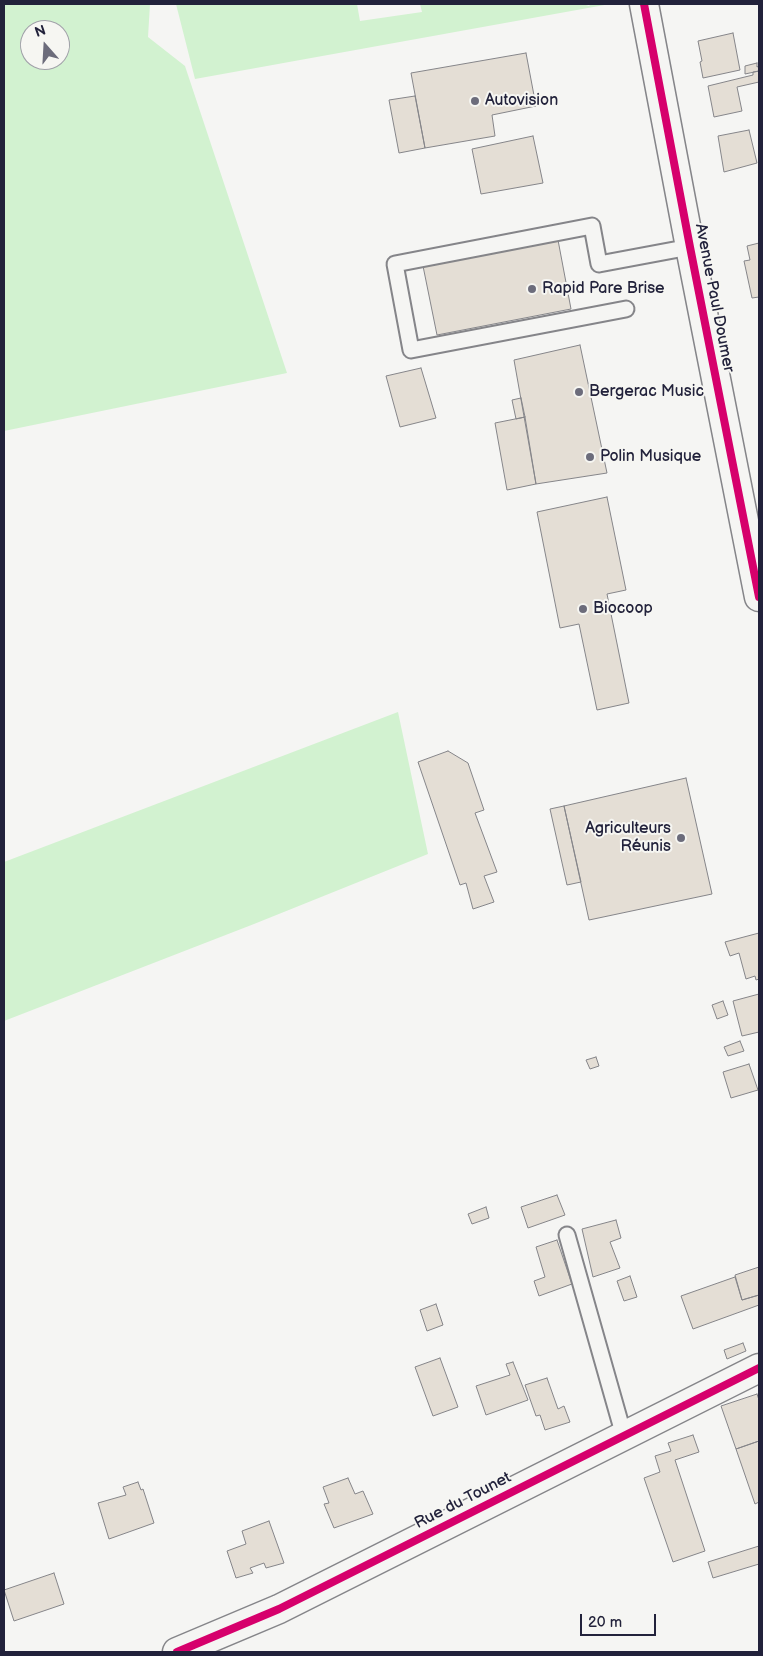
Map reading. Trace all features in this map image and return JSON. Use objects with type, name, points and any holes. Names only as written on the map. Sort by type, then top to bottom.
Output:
[{"type":"street","name":"Avenue Paul Doumer","points":[[644,4],[759,597]]},
{"type":"street","name":"Rue du Tounet","points":[[177,1652],[279,1609],[759,1368]]},
{"type":"lane","points":[[626,309],[412,350],[395,264],[592,226],[599,264],[690,247]]},
{"type":"lane","points":[[567,1235],[624,1436]]},
{"type":"green space","points":[[4,4],[150,4],[148,37],[185,66],[287,373],[4,431]]},
{"type":"green space","points":[[176,4],[357,4],[360,21],[422,12],[420,4],[583,4],[589,6],[591,4],[610,4],[195,79]]},
{"type":"green space","points":[[398,712],[428,854],[4,1021],[4,862]]},
{"type":"building","points":[[733,33],[740,70],[703,78],[698,41]]},
{"type":"building","name":"Autovision","points":[[526,53],[536,106],[492,115],[495,136],[425,148],[411,73]]},
{"type":"building","points":[[757,63],[759,71],[745,74],[745,66]]},
{"type":"building","points":[[759,71],[759,82],[737,87],[742,111],[714,117],[708,86],[753,75],[753,72]]},
{"type":"building","points":[[415,96],[425,148],[399,153],[389,100]]},
{"type":"building","points":[[749,130],[757,163],[724,172],[718,136]]},
{"type":"building","points":[[533,136],[543,183],[481,194],[472,149]]},
{"type":"building","points":[[558,240],[571,309],[437,335],[423,266]]},
{"type":"building","points":[[759,243],[759,297],[752,298],[744,261],[750,260],[747,246]]},
{"type":"building","points":[[580,345],[607,473],[536,484],[514,360]]},
{"type":"building","points":[[421,368],[436,418],[400,427],[386,376]]},
{"type":"building","points":[[521,398],[525,417],[516,419],[512,400]]},
{"type":"building","points":[[525,417],[536,484],[507,490],[495,423]]},
{"type":"building","name":"Biocoop","points":[[607,497],[626,590],[607,594],[629,703],[597,710],[579,624],[560,628],[537,512]]},
{"type":"building","points":[[448,751],[468,763],[484,810],[475,813],[497,872],[484,876],[494,902],[473,909],[466,883],[460,885],[418,762]]},
{"type":"building","points":[[686,778],[712,894],[589,920],[564,806]]},
{"type":"building","points":[[564,806],[581,882],[567,885],[550,809]]},
{"type":"building","points":[[759,933],[759,979],[756,980],[755,976],[746,979],[739,953],[730,956],[725,942]]},
{"type":"building","points":[[759,994],[759,1032],[742,1036],[733,1001]]},
{"type":"building","points":[[723,1001],[728,1015],[717,1019],[712,1005]]},
{"type":"building","points":[[740,1041],[744,1051],[728,1056],[724,1047]]},
{"type":"building","points":[[596,1057],[599,1066],[590,1069],[586,1060]]},
{"type":"building","points":[[749,1064],[758,1090],[731,1098],[723,1072]]},
{"type":"building","points":[[557,1195],[565,1215],[528,1228],[521,1207]]},
{"type":"building","points":[[486,1207],[489,1218],[472,1224],[468,1214]]},
{"type":"building","points":[[616,1220],[621,1238],[610,1242],[620,1268],[593,1277],[582,1229]]},
{"type":"building","points":[[557,1240],[572,1284],[539,1296],[534,1281],[545,1277],[536,1247]]},
{"type":"building","points":[[759,1267],[759,1295],[742,1300],[735,1275]]},
{"type":"building","points":[[630,1276],[637,1297],[624,1301],[617,1281]]},
{"type":"building","points":[[735,1277],[742,1300],[759,1295],[759,1305],[693,1329],[681,1296]]},
{"type":"building","points":[[436,1304],[443,1325],[427,1331],[420,1310]]},
{"type":"building","points":[[743,1343],[746,1351],[727,1359],[724,1350]]},
{"type":"building","points":[[440,1358],[458,1407],[433,1416],[415,1367]]},
{"type":"building","points":[[513,1362],[528,1400],[486,1415],[476,1386],[510,1375],[506,1364]]},
{"type":"building","points":[[547,1378],[558,1409],[564,1406],[570,1422],[545,1430],[540,1415],[536,1416],[525,1385]]},
{"type":"building","points":[[757,1394],[759,1400],[759,1441],[736,1449],[721,1406]]},
{"type":"building","points":[[693,1435],[699,1452],[675,1460],[705,1551],[673,1562],[644,1478],[660,1472],[655,1456],[671,1451],[668,1443]]},
{"type":"building","points":[[759,1441],[759,1502],[755,1504],[736,1449]]},
{"type":"building","points":[[348,1478],[355,1494],[363,1491],[373,1514],[334,1528],[324,1504],[329,1503],[323,1487]]},
{"type":"building","points":[[138,1482],[141,1490],[143,1489],[154,1523],[109,1539],[98,1503],[126,1495],[123,1487]]},
{"type":"building","points":[[269,1521],[284,1563],[266,1568],[264,1563],[250,1568],[253,1573],[236,1578],[227,1551],[246,1544],[242,1531]]},
{"type":"building","points":[[759,1546],[759,1564],[713,1578],[708,1562]]},
{"type":"building","points":[[54,1573],[64,1604],[14,1621],[4,1590]]},
{"type":"cycle path","points":[[644,4],[759,597]]},
{"type":"cycle path","points":[[177,1652],[279,1609],[759,1368]]},
{"type":"place","name":"Autovision","points":[[475,101]]},
{"type":"place","name":"Rapid Pare Brise","points":[[532,289]]},
{"type":"place","name":"Bergerac Music","points":[[579,392]]},
{"type":"place","name":"Polin Musique","points":[[590,457]]},
{"type":"place","name":"Biocoop","points":[[583,609]]},
{"type":"place","name":"Agriculteurs Réunis","points":[[681,838]]}]
